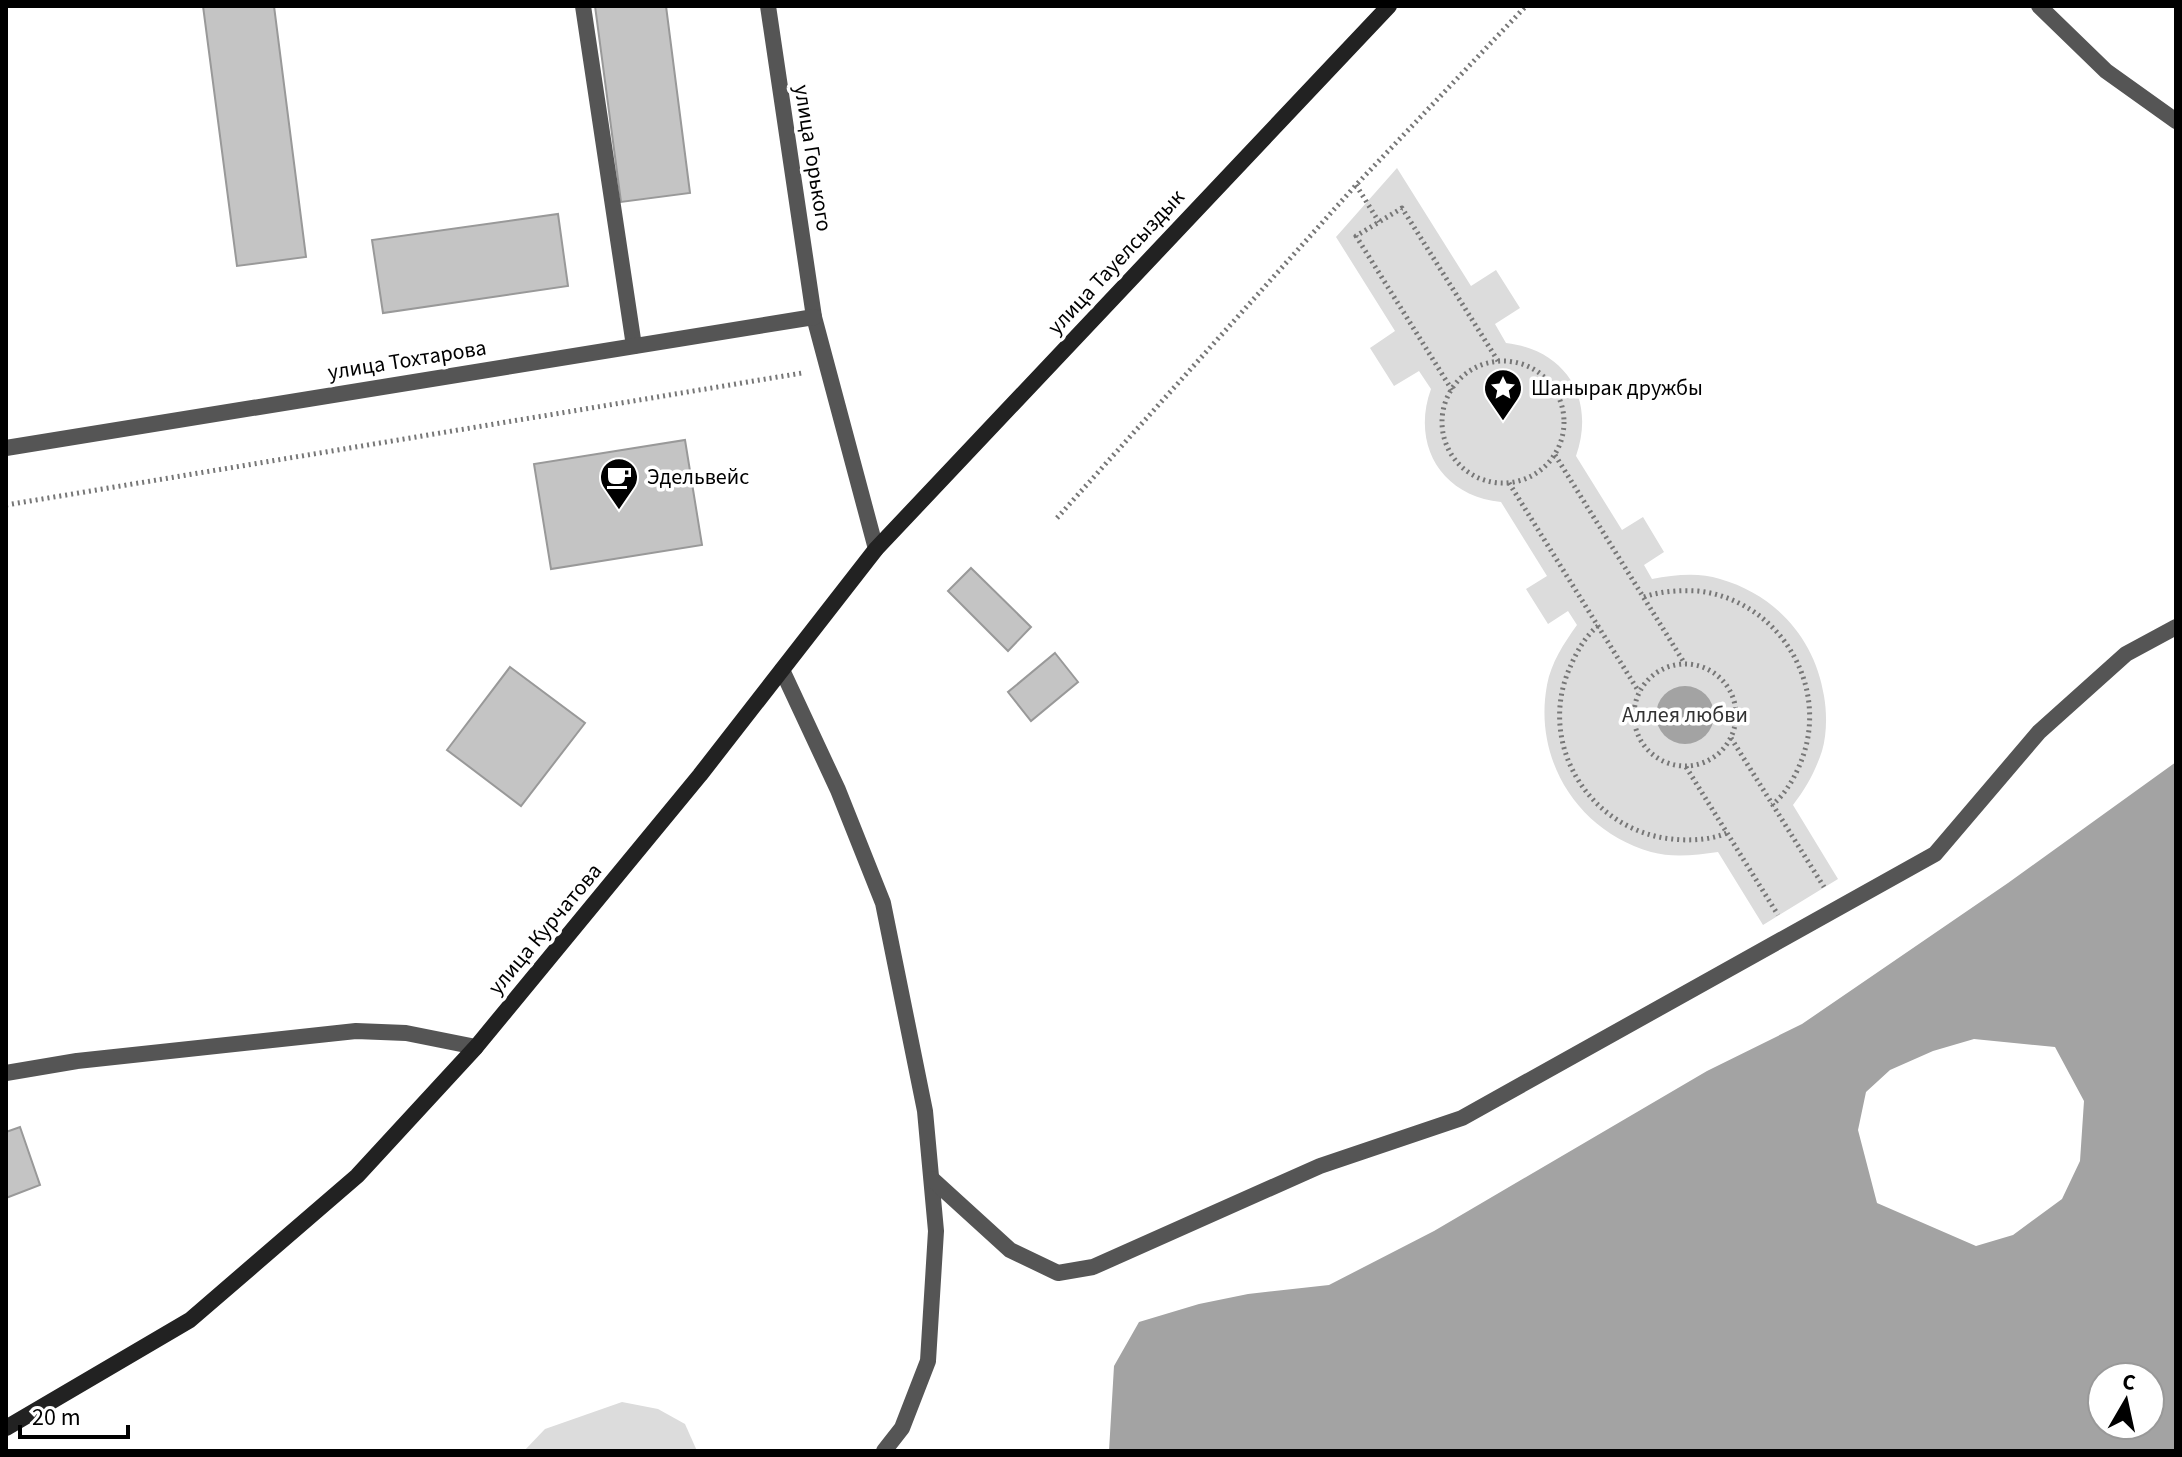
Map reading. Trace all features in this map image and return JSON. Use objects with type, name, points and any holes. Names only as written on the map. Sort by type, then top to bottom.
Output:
[{"type":"street","points":[[583,6],[634,346]]},
{"type":"street","name":"улица Горького","points":[[768,6],[814,317]]},
{"type":"street","name":"улица Тауелсыздык","points":[[876,549],[1389,6]]},
{"type":"street","points":[[2039,6],[2106,71],[2176,121]]},
{"type":"street","points":[[814,317],[876,549]]},
{"type":"street","name":"улица Тохтарова","points":[[6,448],[814,317]]},
{"type":"street","name":"улица Курчатова","points":[[6,1428],[190,1320],[357,1176],[476,1047],[700,775],[876,549]]},
{"type":"street","points":[[932,1179],[1010,1250],[1058,1273],[1093,1267],[1320,1166],[1462,1118],[1935,854],[2039,732],[2126,654],[2176,627]]},
{"type":"street","points":[[782,670],[838,790],[883,903],[925,1111],[936,1231],[928,1361],[902,1428],[884,1451]]},
{"type":"street","points":[[6,1073],[77,1061],[356,1031],[406,1033],[476,1047]]},
{"type":"path","points":[[1057,518],[1356,185],[1526,6]]},
{"type":"path","points":[[1356,185],[1379,222]]},
{"type":"path","points":[[1452,390],[1356,236],[1402,208],[1498,361]]},
{"type":"path","points":[[1498,361],[1532,368],[1556,390],[1562,405],[1565,420],[1563,436],[1555,455],[1536,474],[1521,481],[1489,482],[1474,476],[1451,455],[1445,440],[1442,424],[1444,408],[1452,390],[1471,370],[1498,361]]},
{"type":"path","points":[[6,505],[828,369]]},
{"type":"path","points":[[1555,455],[1685,664]]},
{"type":"path","points":[[1509,483],[1639,692]]},
{"type":"path","points":[[1644,597],[1682,590],[1714,593],[1745,605],[1771,624],[1792,649],[1806,679],[1811,712],[1808,744],[1796,775],[1772,805]]},
{"type":"path","points":[[1598,626],[1575,656],[1563,686],[1559,719],[1564,751],[1578,781],[1599,807],[1626,826],[1656,837],[1689,841],[1727,833]]},
{"type":"path","points":[[1697,665],[1710,670],[1721,678],[1734,700],[1737,714],[1731,738],[1723,750],[1700,764],[1673,766],[1661,761],[1641,742],[1636,730],[1635,703],[1639,692],[1658,671],[1670,666],[1697,665]]},
{"type":"path","points":[[1731,738],[1824,887]]},
{"type":"path","points":[[1685,766],[1778,916]]},
{"type":"green space","name":"Аллея любви","points":[[1397,168],[1471,286],[1496,270],[1520,308],[1495,324],[1506,343],[1545,356],[1560,367],[1571,381],[1582,415],[1576,456],[1622,530],[1643,517],[1664,552],[1644,565],[1652,579],[1703,575],[1740,586],[1759,596],[1790,622],[1812,656],[1824,696],[1825,738],[1813,773],[1793,805],[1838,879],[1763,925],[1718,852],[1668,855],[1625,842],[1602,828],[1582,810],[1566,789],[1547,740],[1544,713],[1547,685],[1555,661],[1577,625],[1568,611],[1548,624],[1526,589],[1547,576],[1501,502],[1462,490],[1436,464],[1425,429],[1431,389],[1419,371],[1394,386],[1370,348],[1395,331],[1336,237]]},
{"type":"green space","points":[[622,1402],[658,1409],[685,1424],[697,1451],[524,1451],[545,1429]]},
{"type":"shaded area","points":[[1685,686],[1706,694],[1714,715],[1706,736],[1685,744],[1664,736],[1656,715],[1664,694]]},
{"type":"shaded area","points":[[2176,762],[2176,1451],[1109,1451],[1114,1366],[1139,1322],[1199,1304],[1248,1294],[1329,1285],[1434,1231],[1707,1071],[1802,1024],[2008,883]],"holes":[[[1974,1039],[2055,1047],[2084,1101],[2080,1161],[2062,1199],[2013,1235],[1976,1246],[1877,1203],[1858,1130],[1866,1092],[1890,1070],[1933,1051]]]},
{"type":"building","points":[[203,6],[274,6],[306,257],[237,266]]},
{"type":"building","points":[[595,6],[666,6],[690,193],[621,202]]},
{"type":"building","points":[[558,214],[568,286],[383,313],[372,240]]},
{"type":"building","name":"Эдельвейс","points":[[685,440],[702,545],[551,569],[534,464]]},
{"type":"building","points":[[971,568],[1031,627],[1008,651],[948,591]]},
{"type":"building","points":[[1055,653],[1078,682],[1031,721],[1008,692]]},
{"type":"building","points":[[510,667],[585,723],[521,806],[447,750]]},
{"type":"building","points":[[20,1127],[40,1185],[6,1198],[6,1132]]},
{"type":"place","name":"Шанырак дружбы","points":[[1503,422]]},
{"type":"place","name":"Эдельвейс","points":[[619,511]]}]
